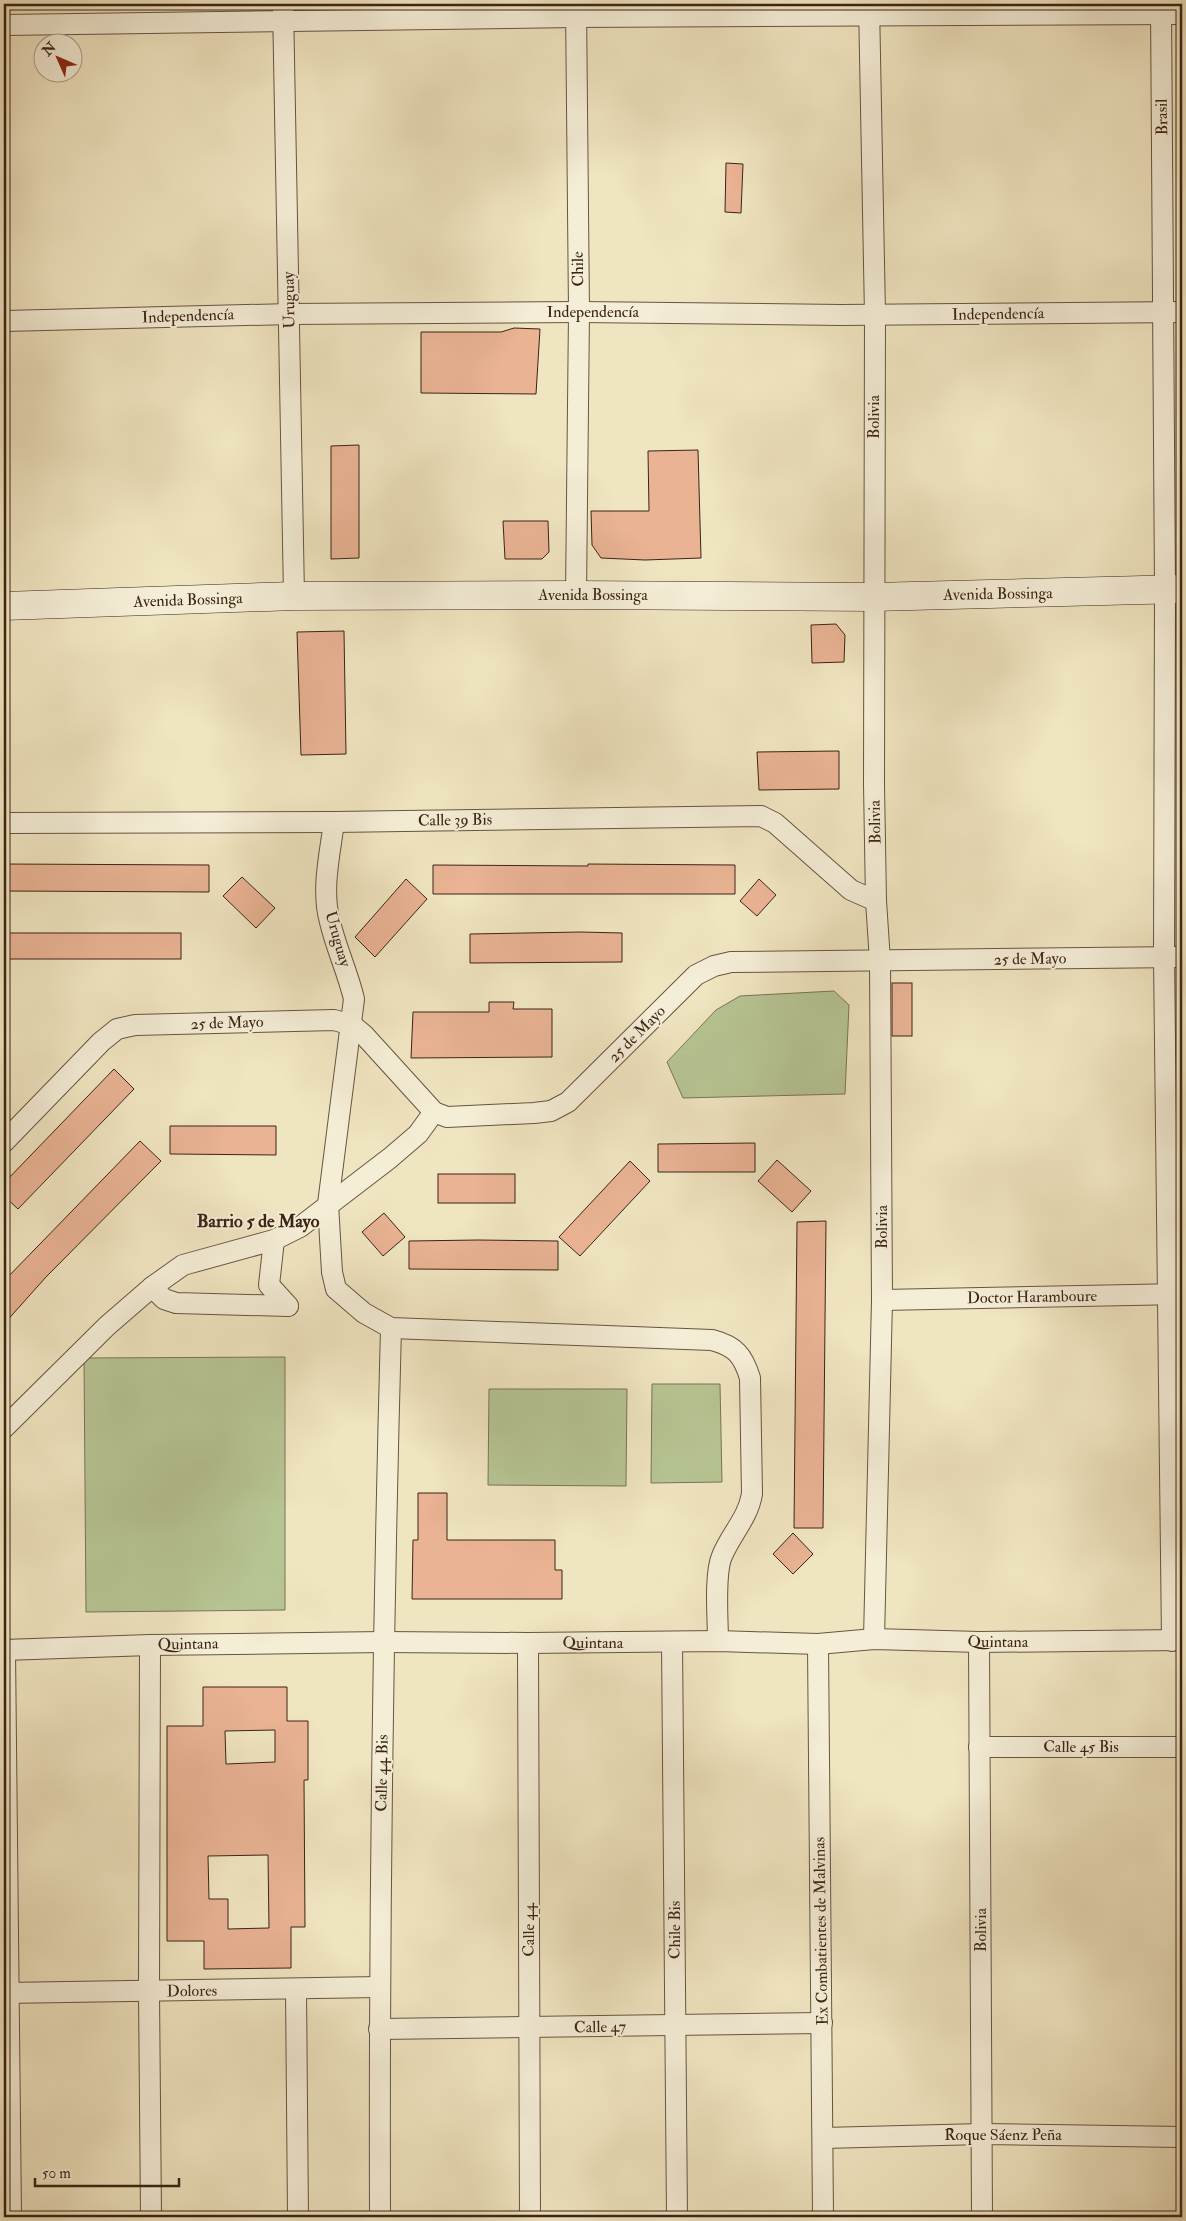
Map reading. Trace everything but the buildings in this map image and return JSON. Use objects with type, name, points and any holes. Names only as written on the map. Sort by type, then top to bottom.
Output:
[{"type":"main road","name":"Avenida Bossinga","points":[[4,606],[294,596],[873,597],[1174,590]]},
{"type":"street","points":[[4,25],[283,12],[1161,9],[1182,14]]},
{"type":"street","name":"Brasil","points":[[1161,9],[1173,312],[1173,957],[1177,1641]]},
{"type":"street","name":"Chile","points":[[576,10],[579,312],[576,595]]},
{"type":"street","name":"Bolivia","points":[[869,10],[875,315],[873,597],[876,901],[880,961],[882,1300],[874,1640]]},
{"type":"street","name":"Uruguay","points":[[283,12],[294,596]]},
{"type":"street","name":"Independencía","points":[[4,321],[290,314],[579,312],[875,315],[1173,312]]},
{"type":"street","name":"Calle 39 Bis","points":[[4,823],[334,822],[761,816],[775,822],[851,890],[876,901]]},
{"type":"street","name":"Uruguay","points":[[334,822],[326,887],[329,921],[354,999],[328,1204],[332,1272],[336,1288],[364,1313],[391,1328]]},
{"type":"street","name":"25 de Mayo","points":[[434,1112],[447,1117],[534,1114],[551,1111],[568,1102],[696,975],[714,966],[731,962],[1173,957]]},
{"type":"street","name":"25 de Mayo","points":[[4,1142],[101,1042],[117,1029],[135,1025],[334,1020],[352,1025]]},
{"type":"street","points":[[4,1428],[107,1326],[152,1287],[183,1265],[274,1240],[300,1227],[390,1158],[418,1134],[434,1112],[352,1025]]},
{"type":"street","points":[[152,1287],[164,1299],[176,1303],[288,1306],[269,1285],[274,1240]]},
{"type":"street","name":"Doctor Haramboure","points":[[882,1300],[1176,1294]]},
{"type":"street","points":[[391,1328],[712,1340],[728,1344],[738,1353],[746,1363],[750,1378],[752,1494],[750,1508],[722,1557],[719,1573],[718,1641]]},
{"type":"street","name":"Calle 44 Bis","points":[[380,2217],[379,2029],[383,1642],[391,1328]]},
{"type":"street","name":"Quintana","points":[[5,1650],[150,1645],[383,1642],[718,1641],[818,1644],[874,1640],[979,1642],[1177,1641]]},
{"type":"street","name":"Chile Bis","points":[[672,1642],[677,2217]]},
{"type":"street","name":"Bolivia","points":[[979,1642],[982,2217]]},
{"type":"street","name":"Calle 44","points":[[528,1643],[530,2217]]},
{"type":"street","name":"Ex Combatientes de Malvinas","points":[[818,1644],[823,2217]]},
{"type":"street","points":[[150,1645],[149,1992],[151,2217]]},
{"type":"street","points":[[5,1650],[6,1993],[11,2217]]},
{"type":"street","name":"Calle 45 Bis","points":[[980,1747],[1182,1747]]},
{"type":"street","name":"Dolores","points":[[6,1993],[380,1987]]},
{"type":"street","points":[[296,1989],[298,2217]]},
{"type":"street","name":"Calle 47","points":[[379,2029],[822,2023]]},
{"type":"street","name":"Roque Sáenz Peña","points":[[823,2138],[982,2134],[1182,2137]]},
{"type":"green space","points":[[834,991],[849,1005],[845,1094],[683,1098],[667,1062],[716,1010],[740,996]]},
{"type":"green space","points":[[285,1357],[285,1610],[86,1612],[84,1358]]},
{"type":"green space","points":[[652,1384],[720,1384],[722,1482],[651,1483]]},
{"type":"green space","points":[[489,1389],[627,1389],[626,1486],[488,1485]]},
{"type":"district","name":"Barrio 5 de Mayo","points":[[258,1221]]}]
